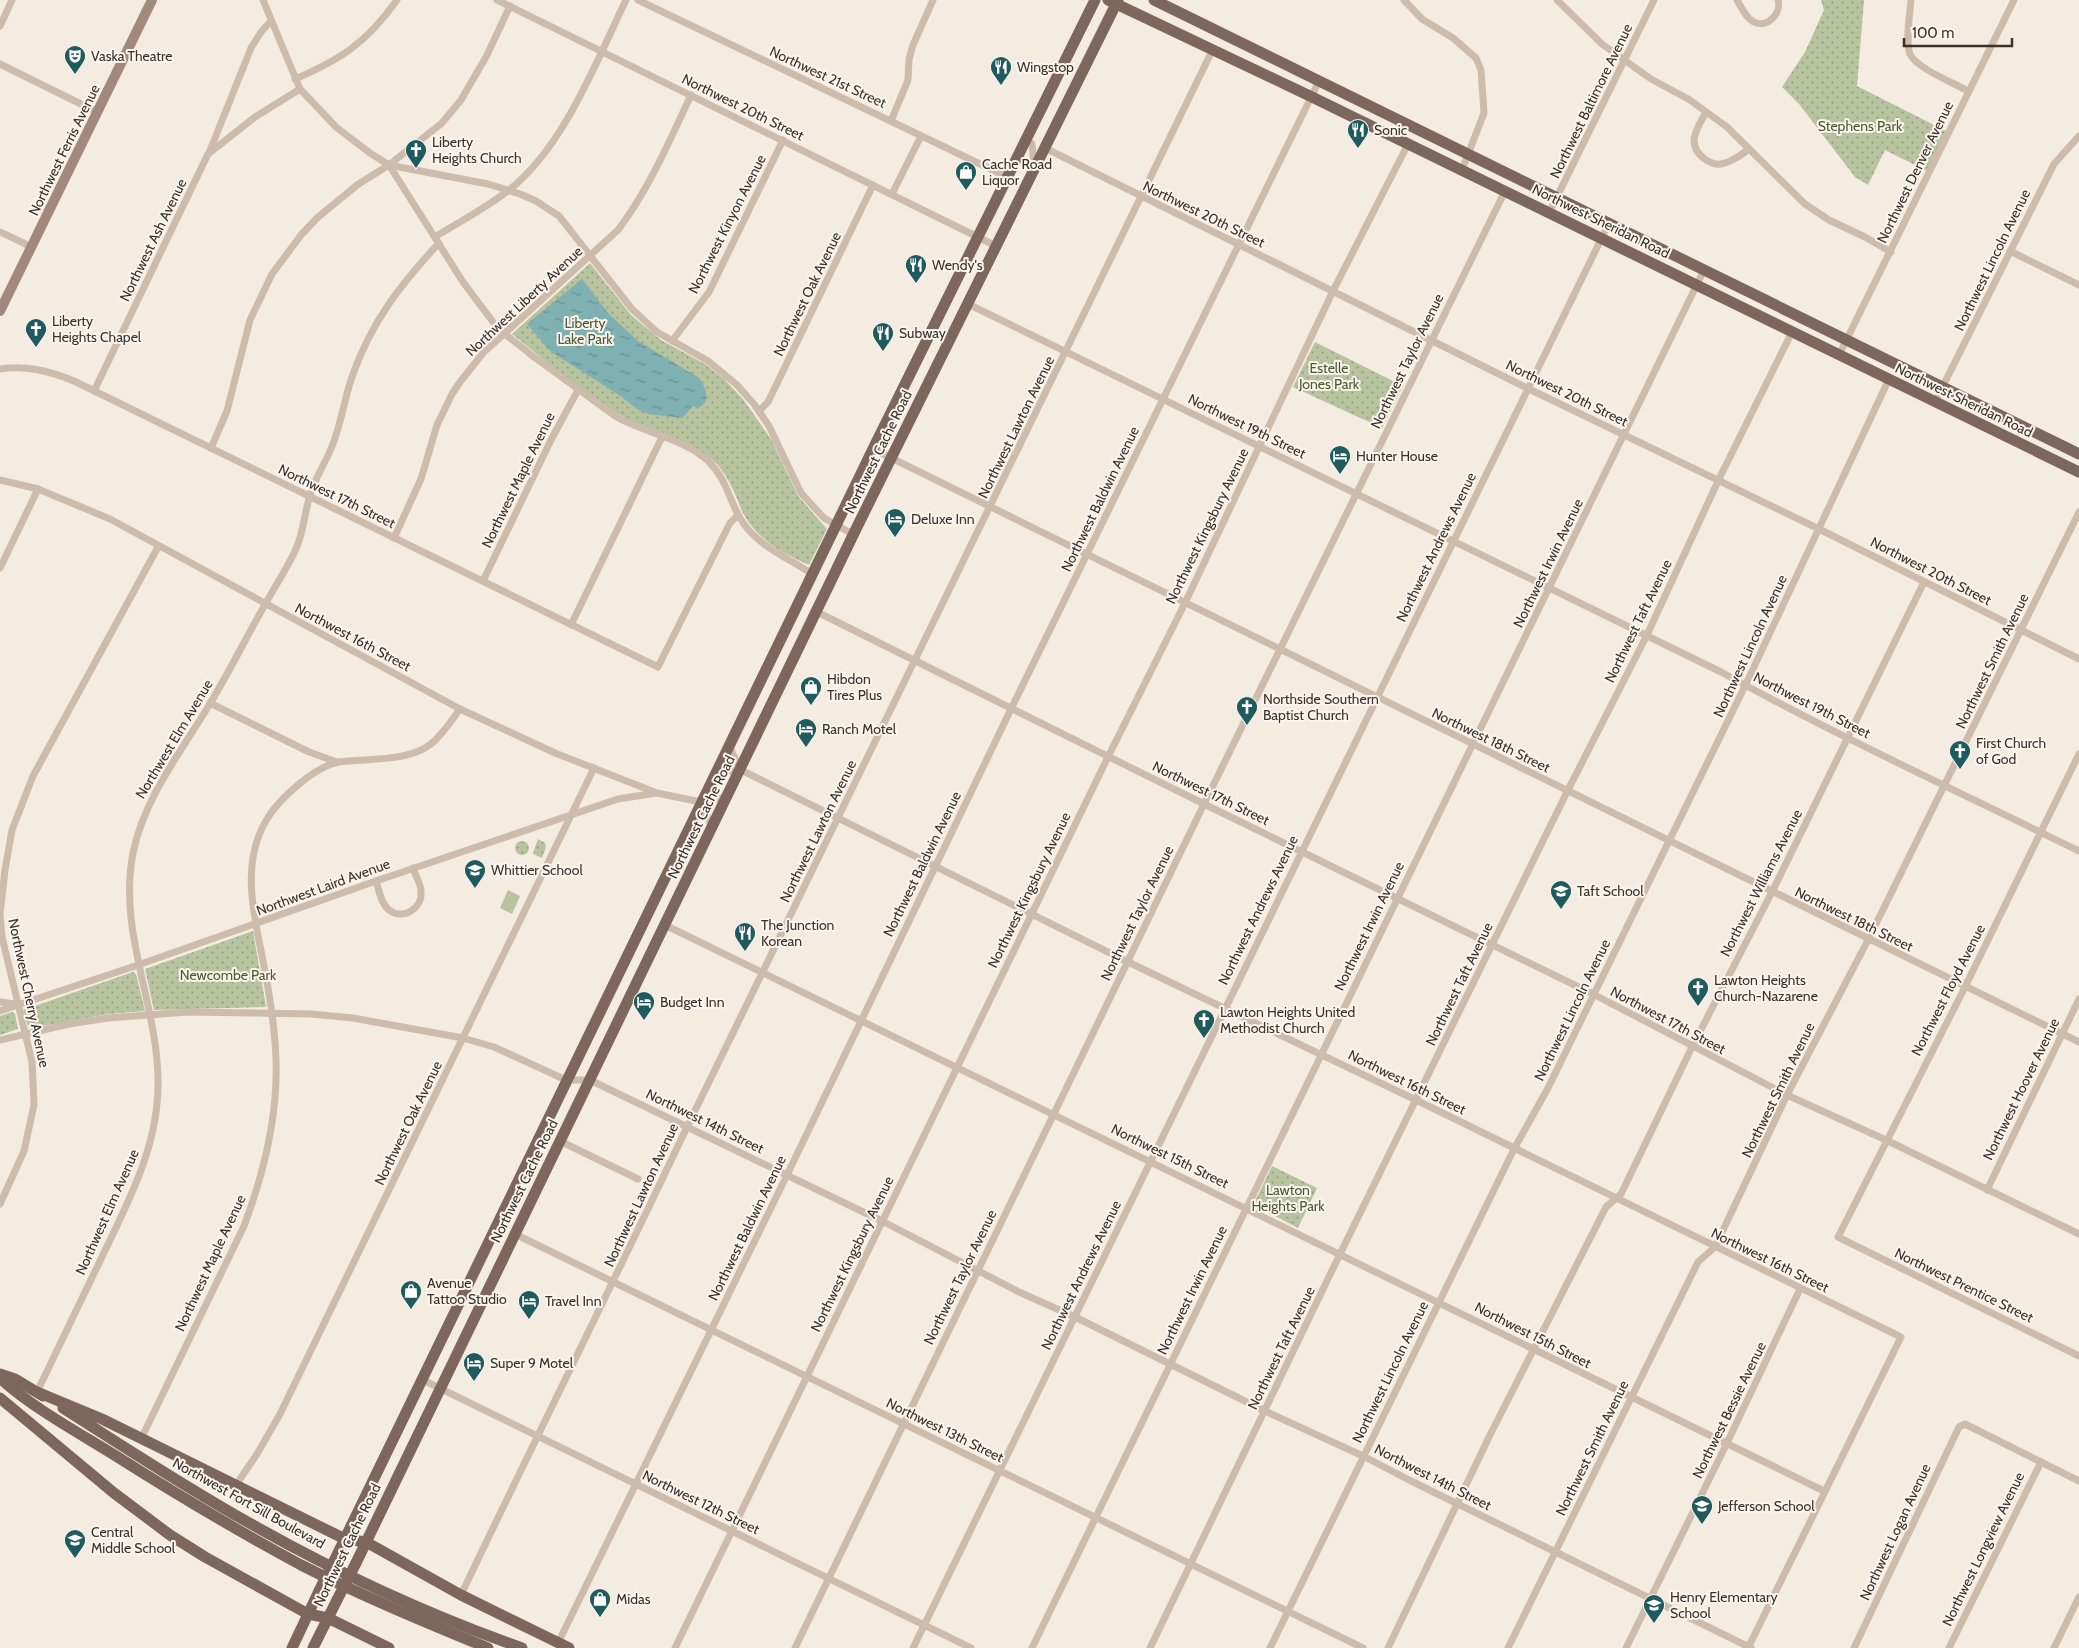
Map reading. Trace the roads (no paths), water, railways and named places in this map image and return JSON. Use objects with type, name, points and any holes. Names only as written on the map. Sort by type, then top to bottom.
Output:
[{"type":"main road","name":"Northwest Ferris Avenue","points":[[0,311],[152,0]]},
{"type":"main road","name":"Northwest Cache Road","points":[[292,1648],[812,574],[1095,0]]},
{"type":"main road","name":"Northwest Sheridan Road","points":[[1154,0],[2079,454]]},
{"type":"main road","name":"Northwest Cache Road","points":[[313,1648],[356,1563],[854,535],[1045,148],[1114,1]]},
{"type":"main road","name":"Northwest Sheridan Road","points":[[1114,1],[1212,51],[1312,97],[2079,472]]},
{"type":"main road","name":"Northwest Fort Sill Boulevard","points":[[0,1376],[15,1379],[199,1494],[254,1526],[405,1601],[522,1648]]},
{"type":"main road","name":"Northwest Fort Sill Boulevard","points":[[0,1376],[12,1389],[84,1436],[194,1505],[249,1536],[302,1565],[392,1608],[488,1648]]},
{"type":"main road","points":[[37,1392],[102,1419],[345,1539],[366,1542],[460,1596],[564,1645]]},
{"type":"main road","points":[[0,1398],[143,1516],[205,1557],[308,1614],[328,1618],[389,1648]]},
{"type":"street","points":[[0,26],[12,0]]},
{"type":"street","points":[[295,79],[349,52],[382,21],[397,0]]},
{"type":"street","name":"Northwest 20th Street","points":[[498,0],[996,246]]},
{"type":"street","name":"Northwest Elm Avenue","points":[[37,1392],[134,1190],[149,1150],[157,1106],[157,1047],[131,931],[129,900],[134,848],[148,806],[210,703],[296,550],[309,496],[334,444],[352,376],[364,346],[390,299],[437,240],[508,190],[550,147],[565,124],[626,0]]},
{"type":"street","name":"Northwest 21st Street","points":[[638,0],[1007,177]]},
{"type":"street","points":[[891,120],[908,80],[912,44],[933,0]]},
{"type":"street","points":[[1404,0],[1422,19],[1454,38],[1476,58],[1481,70],[1484,113],[1462,170]]},
{"type":"street","points":[[1557,0],[1602,44],[1727,127],[1805,204],[1829,220],[1891,252]]},
{"type":"street","name":"Northwest Baltimore Avenue","points":[[1549,213],[1654,0]]},
{"type":"street","points":[[1737,0],[1748,18],[1755,23],[1762,24],[1776,14],[1779,5],[1778,0]]},
{"type":"street","points":[[1911,0],[1908,42],[1911,57],[1920,65],[1968,91]]},
{"type":"street","name":"Northwest Denver Avenue","points":[[1839,355],[2014,0]]},
{"type":"street","points":[[266,1],[271,20],[300,89],[336,127],[389,165],[488,184],[536,201],[559,216],[632,309],[657,332],[708,361],[724,373],[759,411],[777,441],[801,493],[824,518],[854,535]]},
{"type":"street","points":[[211,448],[227,411],[250,320],[272,274],[301,235],[317,218],[357,185],[389,165],[442,123],[461,100],[486,57],[510,6]]},
{"type":"street","name":"Northwest Ash Avenue","points":[[94,391],[208,154],[250,48],[260,32],[271,20]]},
{"type":"street","name":"Northwest Lawton Avenue","points":[[460,1596],[1212,51]]},
{"type":"street","points":[[0,64],[98,112]]},
{"type":"street","name":"Northwest Baldwin Avenue","points":[[564,1645],[637,1485],[711,1330],[1011,709],[1320,81]]},
{"type":"street","name":"Northwest Ash Avenue","points":[[208,154],[255,117],[300,89]]},
{"type":"street","name":"Northwest Liberty Avenue","points":[[394,538],[414,496],[437,425],[452,394],[484,353],[618,230],[636,207],[691,95]]},
{"type":"street","points":[[1706,112],[1695,133],[1694,144],[1701,156],[1716,164],[1723,164],[1749,149]]},
{"type":"street","points":[[892,194],[921,136]]},
{"type":"street","name":"Northwest Lincoln Avenue","points":[[1935,402],[2054,164],[2079,136]]},
{"type":"street","points":[[1026,139],[1032,144],[1034,170]]},
{"type":"street","name":"Northwest Kinyon Avenue","points":[[672,341],[710,292],[783,140]]},
{"type":"street","name":"Northwest Kingsbury Avenue","points":[[675,1648],[1108,757],[1185,603],[1333,291],[1408,144]]},
{"type":"street","name":"Northwest 20th Street","points":[[1045,148],[1528,388],[1719,479],[2079,659]]},
{"type":"street","points":[[389,165],[478,302],[505,334],[578,390],[629,424],[694,452],[707,461],[725,484],[738,515],[745,526],[770,548],[812,574]]},
{"type":"street","name":"Northwest Oak Avenue","points":[[759,411],[768,402],[873,185]]},
{"type":"street","name":"Northwest Taylor Avenue","points":[[795,1648],[902,1423],[1504,191]]},
{"type":"street","name":"Northwest Andrews Avenue","points":[[913,1648],[1609,223]]},
{"type":"street","points":[[0,232],[32,247]]},
{"type":"street","points":[[2010,251],[2079,285]]},
{"type":"street","name":"Northwest Irwin Avenue","points":[[1032,1648],[1704,270]]},
{"type":"street","name":"Northwest 19th Street","points":[[968,304],[1646,635],[1847,737],[2079,851]]},
{"type":"street","name":"Northwest Taft Avenue","points":[[1150,1648],[1340,1254],[1491,945],[1646,635],[1719,479],[1792,332]]},
{"type":"street","name":"Northwest 17th Street","points":[[0,369],[23,367],[39,369],[54,373],[94,391],[658,668],[730,523],[738,515]]},
{"type":"street","name":"Northwest Lincoln Avenue","points":[[1270,1648],[1514,1149],[1548,1088],[1745,686],[1889,379]]},
{"type":"street","name":"Northwest Maple Avenue","points":[[482,581],[559,424],[578,390]]},
{"type":"street","points":[[572,625],[662,437]]},
{"type":"street","name":"Northwest 18th Street","points":[[873,449],[1567,792],[2079,1042]]},
{"type":"street","name":"Northwest 16th Street","points":[[0,480],[38,489],[110,519],[158,547],[460,708],[548,750],[657,793],[701,802],[727,797]]},
{"type":"street","points":[[0,568],[38,489]]},
{"type":"street","name":"Northwest Smith Avenue","points":[[1508,1648],[1698,1262],[1715,1248],[1787,1095],[1868,940],[2079,512]]},
{"type":"street","name":"Northwest Cherry Avenue","points":[[0,1204],[24,1151],[34,1105],[32,1062],[2,937],[0,914],[12,830],[33,776],[158,547]]},
{"type":"street","name":"Northwest Williams Avenue","points":[[1388,1648],[1456,1503],[1606,1207],[1620,1194],[1646,1144],[1692,1047],[1772,892],[1924,582]]},
{"type":"street","name":"Northwest 17th Street","points":[[817,612],[1108,757],[1593,994],[1787,1095],[1886,1140],[2079,1234]]},
{"type":"street","points":[[210,703],[309,752],[337,762]]},
{"type":"street","name":"Northwest Maple Avenue","points":[[141,1438],[244,1226],[254,1199],[269,1144],[274,1114],[276,1065],[272,1012],[252,906],[251,870],[253,851],[266,821],[274,808],[303,781],[337,762],[378,759],[418,751],[431,744],[460,708]]},
{"type":"street","points":[[716,773],[740,770],[729,745]]},
{"type":"street","name":"Northwest Floyd Avenue","points":[[1838,1237],[1965,987],[2079,754]]},
{"type":"street","name":"Northwest Oak Avenue","points":[[236,1485],[257,1454],[280,1414],[594,768]]},
{"type":"street","name":"Northwest 16th Street","points":[[740,770],[1128,962],[1416,1100],[1900,1337],[1824,1491]]},
{"type":"street","name":"Northwest Laird Avenue","points":[[0,1011],[138,966],[413,868],[618,799],[657,793]]},
{"type":"street","points":[[701,802],[712,828]]},
{"type":"street","points":[[376,881],[385,905],[389,910],[401,915],[407,914],[418,904],[422,892],[413,868]]},
{"type":"street","name":"Northwest 15th Street","points":[[665,925],[1439,1301],[1631,1398],[1824,1491]]},
{"type":"street","name":"Northwest Hoover Avenue","points":[[1986,1190],[2079,999]]},
{"type":"street","points":[[0,1002],[19,1005]]},
{"type":"street","points":[[0,1040],[69,1024],[150,1015],[188,1012],[272,1012],[353,1018],[463,1038],[494,1047],[566,1080],[590,1080]]},
{"type":"street","name":"Northwest 14th Street","points":[[590,1080],[787,1174],[1019,1292],[1075,1317],[1265,1411],[1364,1456],[1749,1648]]},
{"type":"street","points":[[560,1141],[638,1179]]},
{"type":"street","name":"Northwest 13th Street","points":[[515,1234],[1363,1648]]},
{"type":"street","name":"Northwest Prentice Street","points":[[1838,1237],[2079,1356]]},
{"type":"street","name":"Northwest Bessie Avenue","points":[[1626,1648],[1800,1289]]},
{"type":"street","name":"Northwest 12th Street","points":[[421,1379],[971,1648]]},
{"type":"street","name":"Northwest Logan Avenue","points":[[1854,1648],[1959,1427],[1965,1424],[2041,1462]]},
{"type":"street","points":[[2041,1462],[2079,1482]]},
{"type":"street","name":"Northwest Longview Avenue","points":[[1949,1648],[2041,1462]]},
{"type":"street","points":[[1749,1648],[1824,1491]]},
{"type":"street","points":[[2054,1648],[2079,1597]]},
{"type":"water","points":[[582,279],[609,314],[638,341],[699,378],[706,394],[705,402],[702,405],[698,408],[693,406],[682,418],[640,411],[619,395],[550,351],[527,324]]},
{"type":"place","name":"Vaska Theatre","points":[[75,75]]},
{"type":"place","name":"Wingstop","points":[[1001,86]]},
{"type":"place","name":"Sonic","points":[[1358,149]]},
{"type":"place","name":"Liberty Heights Church","points":[[416,169]]},
{"type":"place","name":"Cache Road Liquor","points":[[966,191]]},
{"type":"place","name":"Wendy's","points":[[916,284]]},
{"type":"place","name":"Liberty Heights Chapel","points":[[36,348]]},
{"type":"place","name":"Subway","points":[[883,352]]},
{"type":"place","name":"Hunter House","points":[[1340,475]]},
{"type":"place","name":"Deluxe Inn","points":[[895,538]]},
{"type":"place","name":"Hibdon Tires Plus","points":[[811,706]]},
{"type":"place","name":"Northside Southern Baptist Church","points":[[1247,726]]},
{"type":"place","name":"Ranch Motel","points":[[806,748]]},
{"type":"place","name":"First Church of God","points":[[1960,770]]},
{"type":"place","name":"Whittier School","points":[[475,889]]},
{"type":"place","name":"Taft School","points":[[1561,910]]},
{"type":"place","name":"The Junction Korean","points":[[745,952]]},
{"type":"place","name":"Lawton Heights Church-Nazarene","points":[[1698,1007]]},
{"type":"place","name":"Budget Inn","points":[[644,1021]]},
{"type":"place","name":"Lawton Heights United Methodist Church","points":[[1204,1039]]},
{"type":"place","name":"Avenue Tattoo Studio","points":[[411,1310]]},
{"type":"place","name":"Travel Inn","points":[[529,1320]]},
{"type":"place","name":"Super 9 Motel","points":[[474,1382]]},
{"type":"place","name":"Jefferson School","points":[[1702,1525]]},
{"type":"place","name":"Central Middle School","points":[[75,1559]]},
{"type":"place","name":"Midas","points":[[600,1618]]},
{"type":"place","name":"Henry Elementary School","points":[[1654,1624]]},
{"type":"park label","name":"Stephens Park","points":[[1860,126]]},
{"type":"park label","name":"Liberty Lake Park","points":[[585,332]]},
{"type":"park label","name":"Estelle Jones Park","points":[[1329,376]]},
{"type":"park label","name":"Newcombe Park","points":[[228,975]]},
{"type":"park label","name":"Lawton Heights Park","points":[[1288,1198]]}]
